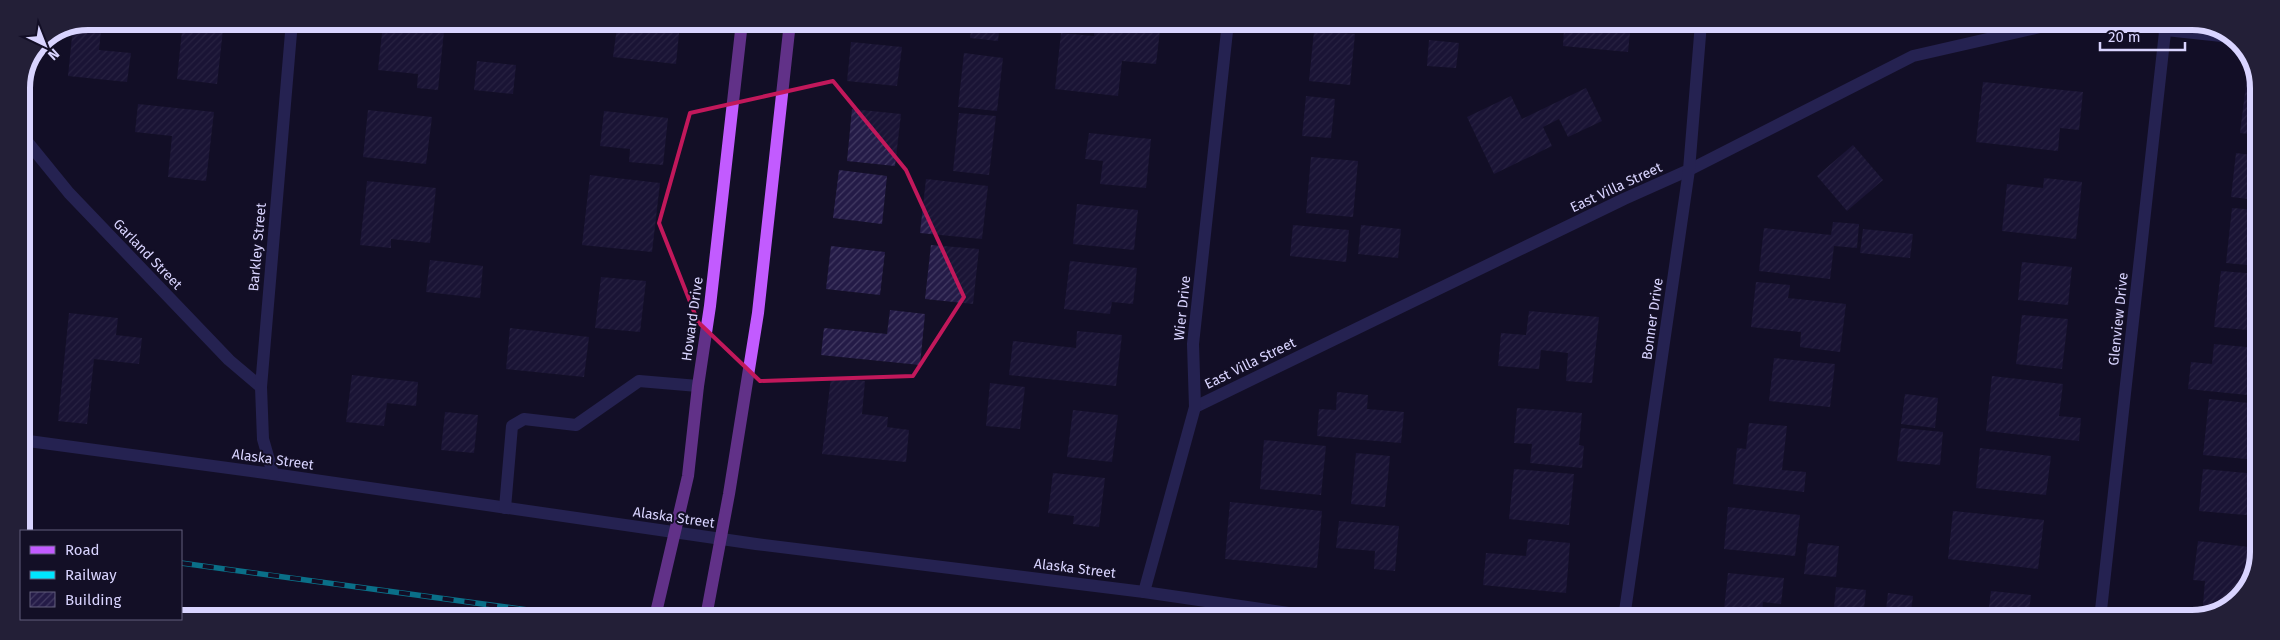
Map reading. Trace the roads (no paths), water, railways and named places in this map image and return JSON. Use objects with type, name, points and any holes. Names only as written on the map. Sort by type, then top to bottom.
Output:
[{"type":"main road","name":"Howard Drive","points":[[657,610],[688,476],[698,386],[710,306],[741,30]]},
{"type":"main road","points":[[707,610],[722,539],[758,314],[789,30]]},
{"type":"street","name":"Barkley Street","points":[[273,474],[263,439],[261,387],[291,30]]},
{"type":"street","name":"Wier Drive","points":[[1144,592],[1195,407],[1193,344],[1227,30]]},
{"type":"street","name":"Bonner Drive","points":[[1625,610],[1689,170],[1700,30]]},
{"type":"street","name":"East Villa Street","points":[[1195,407],[1624,199],[1689,170],[1913,56],[2027,30]]},
{"type":"street","name":"Glenview Drive","points":[[2101,610],[2166,30]]},
{"type":"street","points":[[2186,30],[2213,34]]},
{"type":"street","name":"Garland Street","points":[[30,145],[69,193],[229,360],[261,387]]},
{"type":"street","points":[[505,508],[512,426],[524,418],[576,425],[639,381],[698,386]]},
{"type":"street","name":"Alaska Street","points":[[30,441],[273,474],[722,539],[1144,592],[1268,610]]},
{"type":"railway","points":[[182,563],[527,610]]}]
